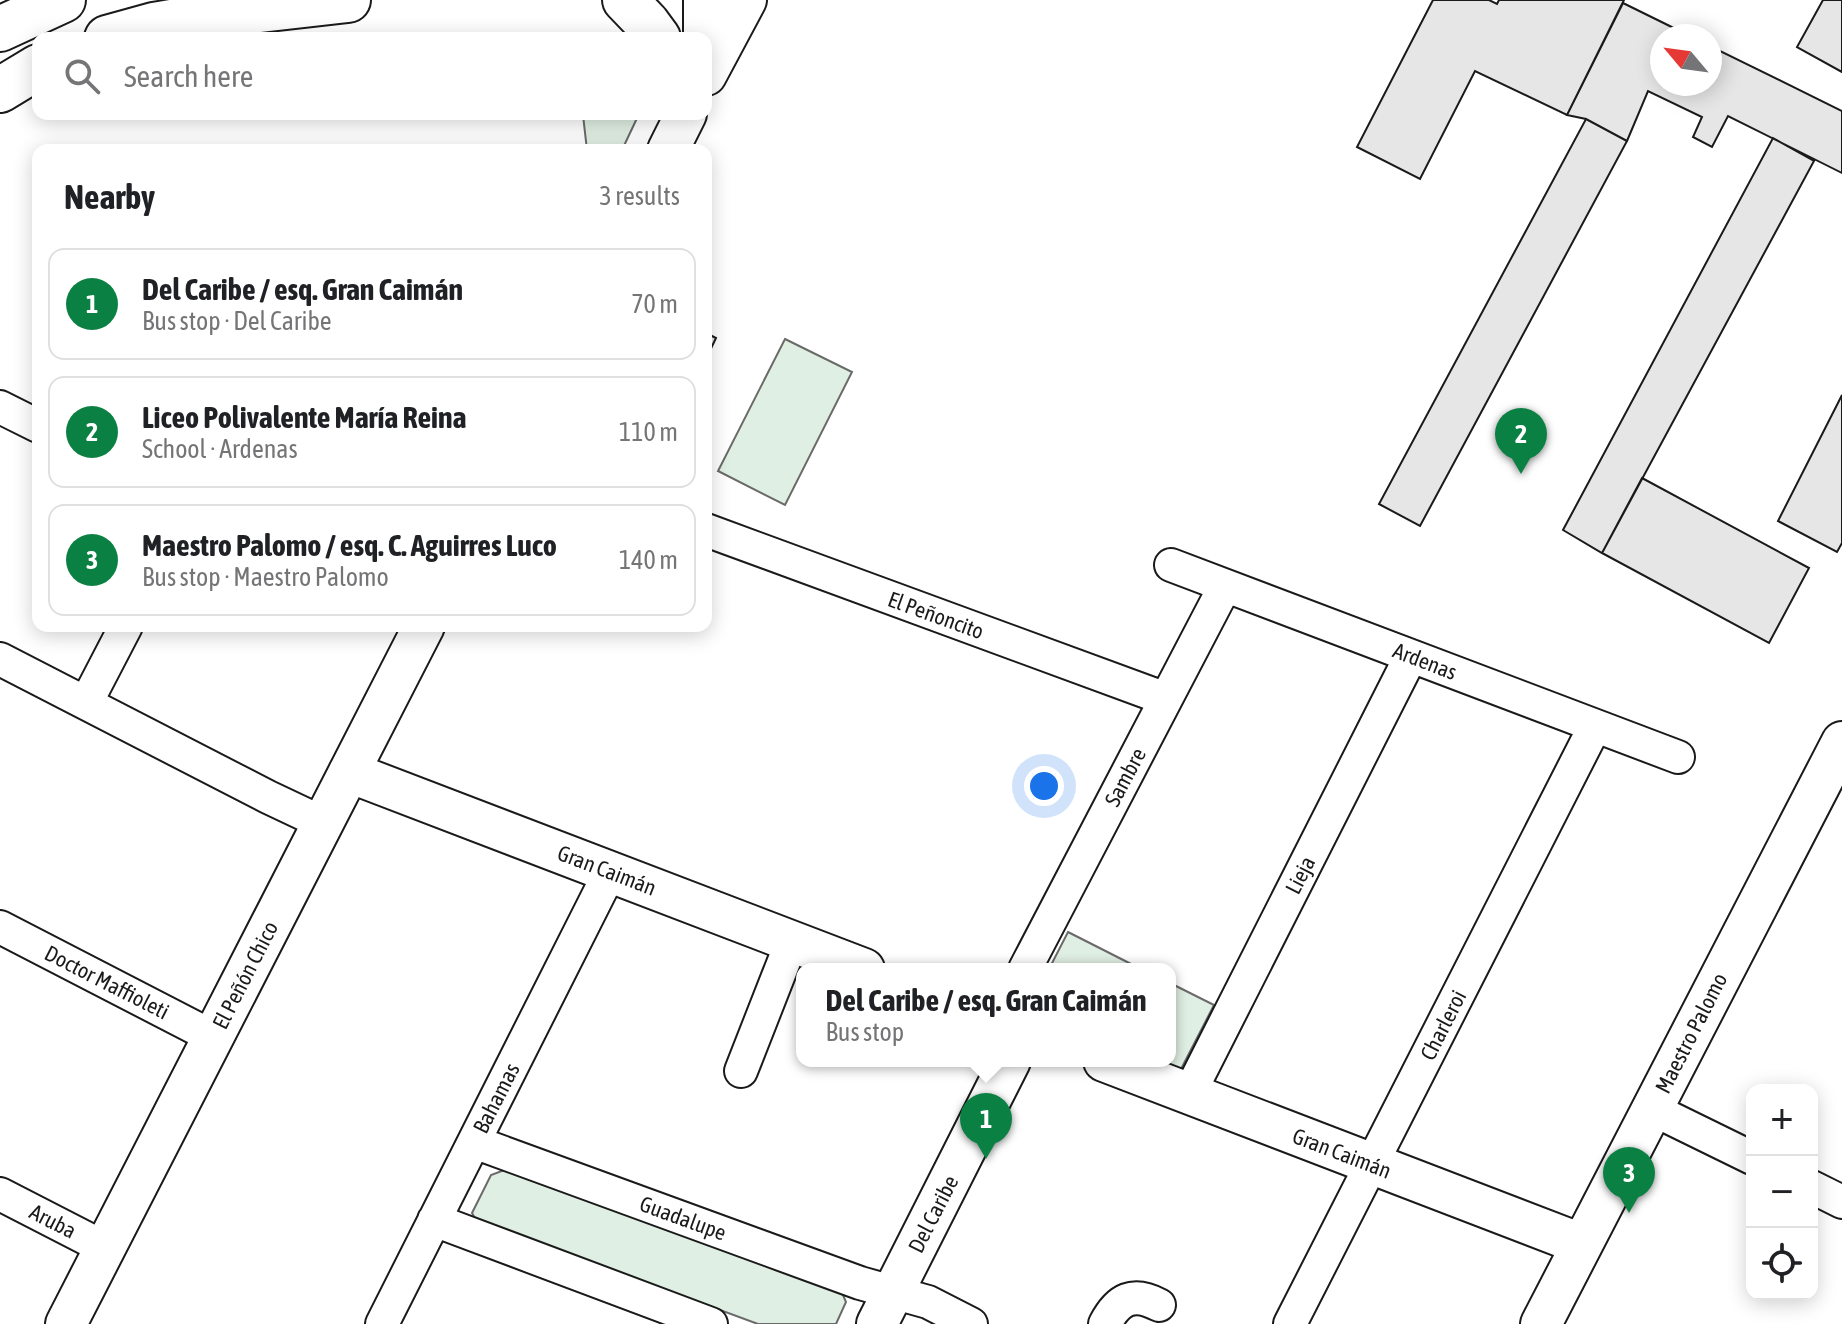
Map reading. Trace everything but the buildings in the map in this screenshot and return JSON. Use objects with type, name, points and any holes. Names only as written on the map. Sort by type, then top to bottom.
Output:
[{"type":"main road","points":[[0,29],[63,0]]},
{"type":"main road","points":[[129,32],[206,16],[348,0]]},
{"type":"main road","points":[[625,0],[654,32]]},
{"type":"main road","points":[[0,90],[32,71]]},
{"type":"street","points":[[704,0],[704,32]]},
{"type":"street","points":[[712,64],[746,0]]},
{"type":"street","points":[[671,144],[683,120]]},
{"type":"street","points":[[0,407],[32,423]]},
{"type":"street","name":"El Peñoncito","points":[[712,532],[1166,699]]},
{"type":"street","name":"Ardenas","points":[[1171,565],[1678,757]]},
{"type":"street","name":"Sambre","points":[[1028,963],[1225,586]]},
{"type":"street","points":[[86,703],[123,632]]},
{"type":"street","name":"El Peñón Chico","points":[[66,1324],[421,632]]},
{"type":"street","name":"Lieja","points":[[1189,1094],[1411,656]]},
{"type":"street","points":[[0,659],[323,823]]},
{"type":"street","name":"Charleroi","points":[[1290,1324],[1595,726]]},
{"type":"street","name":"Maestro Palomo","points":[[1541,1324],[1842,742]]},
{"type":"street","name":"Gran Caimán","points":[[349,772],[849,963]]},
{"type":"street","name":"Bahamas","points":[[382,1324],[610,872]]},
{"type":"street","name":"Doctor Maffioleti","points":[[0,927],[213,1037]]},
{"type":"street","points":[[741,1071],[792,941]]},
{"type":"street","name":"Del Caribe","points":[[885,1308],[1007,1067]]},
{"type":"street","name":"Gran Caimán","points":[[1119,1067],[1581,1244]]},
{"type":"street","points":[[1652,1109],[1748,1156]]},
{"type":"street","name":"Guadalupe","points":[[474,1142],[860,1283],[885,1308],[928,1302],[971,1324]]},
{"type":"street","points":[[1818,1190],[1842,1202]]},
{"type":"street","name":"Aruba","points":[[0,1194],[105,1248]]},
{"type":"street","points":[[434,1220],[711,1324]]},
{"type":"street","points":[[1105,1324],[1118,1305],[1128,1299],[1138,1297],[1159,1305]]},
{"type":"green space","points":[[584,120],[636,120],[625,144],[586,144]]},
{"type":"green space","points":[[785,339],[852,372],[785,505],[718,471]]},
{"type":"green space","points":[[1068,932],[1129,963],[1052,963]]},
{"type":"green space","points":[[1176,986],[1214,1005],[1180,1071],[1170,1067],[1176,1067]]},
{"type":"green space","points":[[507,1169],[840,1288],[846,1302],[836,1324],[758,1324],[476,1220],[472,1213],[491,1175]]},
{"type":"place","name":"Liceo Polivalente María Reina","points":[[1521,474]]},
{"type":"place","name":"Del Caribe / esq. Gran Caimán","points":[[986,1159]]},
{"type":"place","name":"Maestro Palomo / esq. C. Aguirres Luco","points":[[1629,1213]]}]
